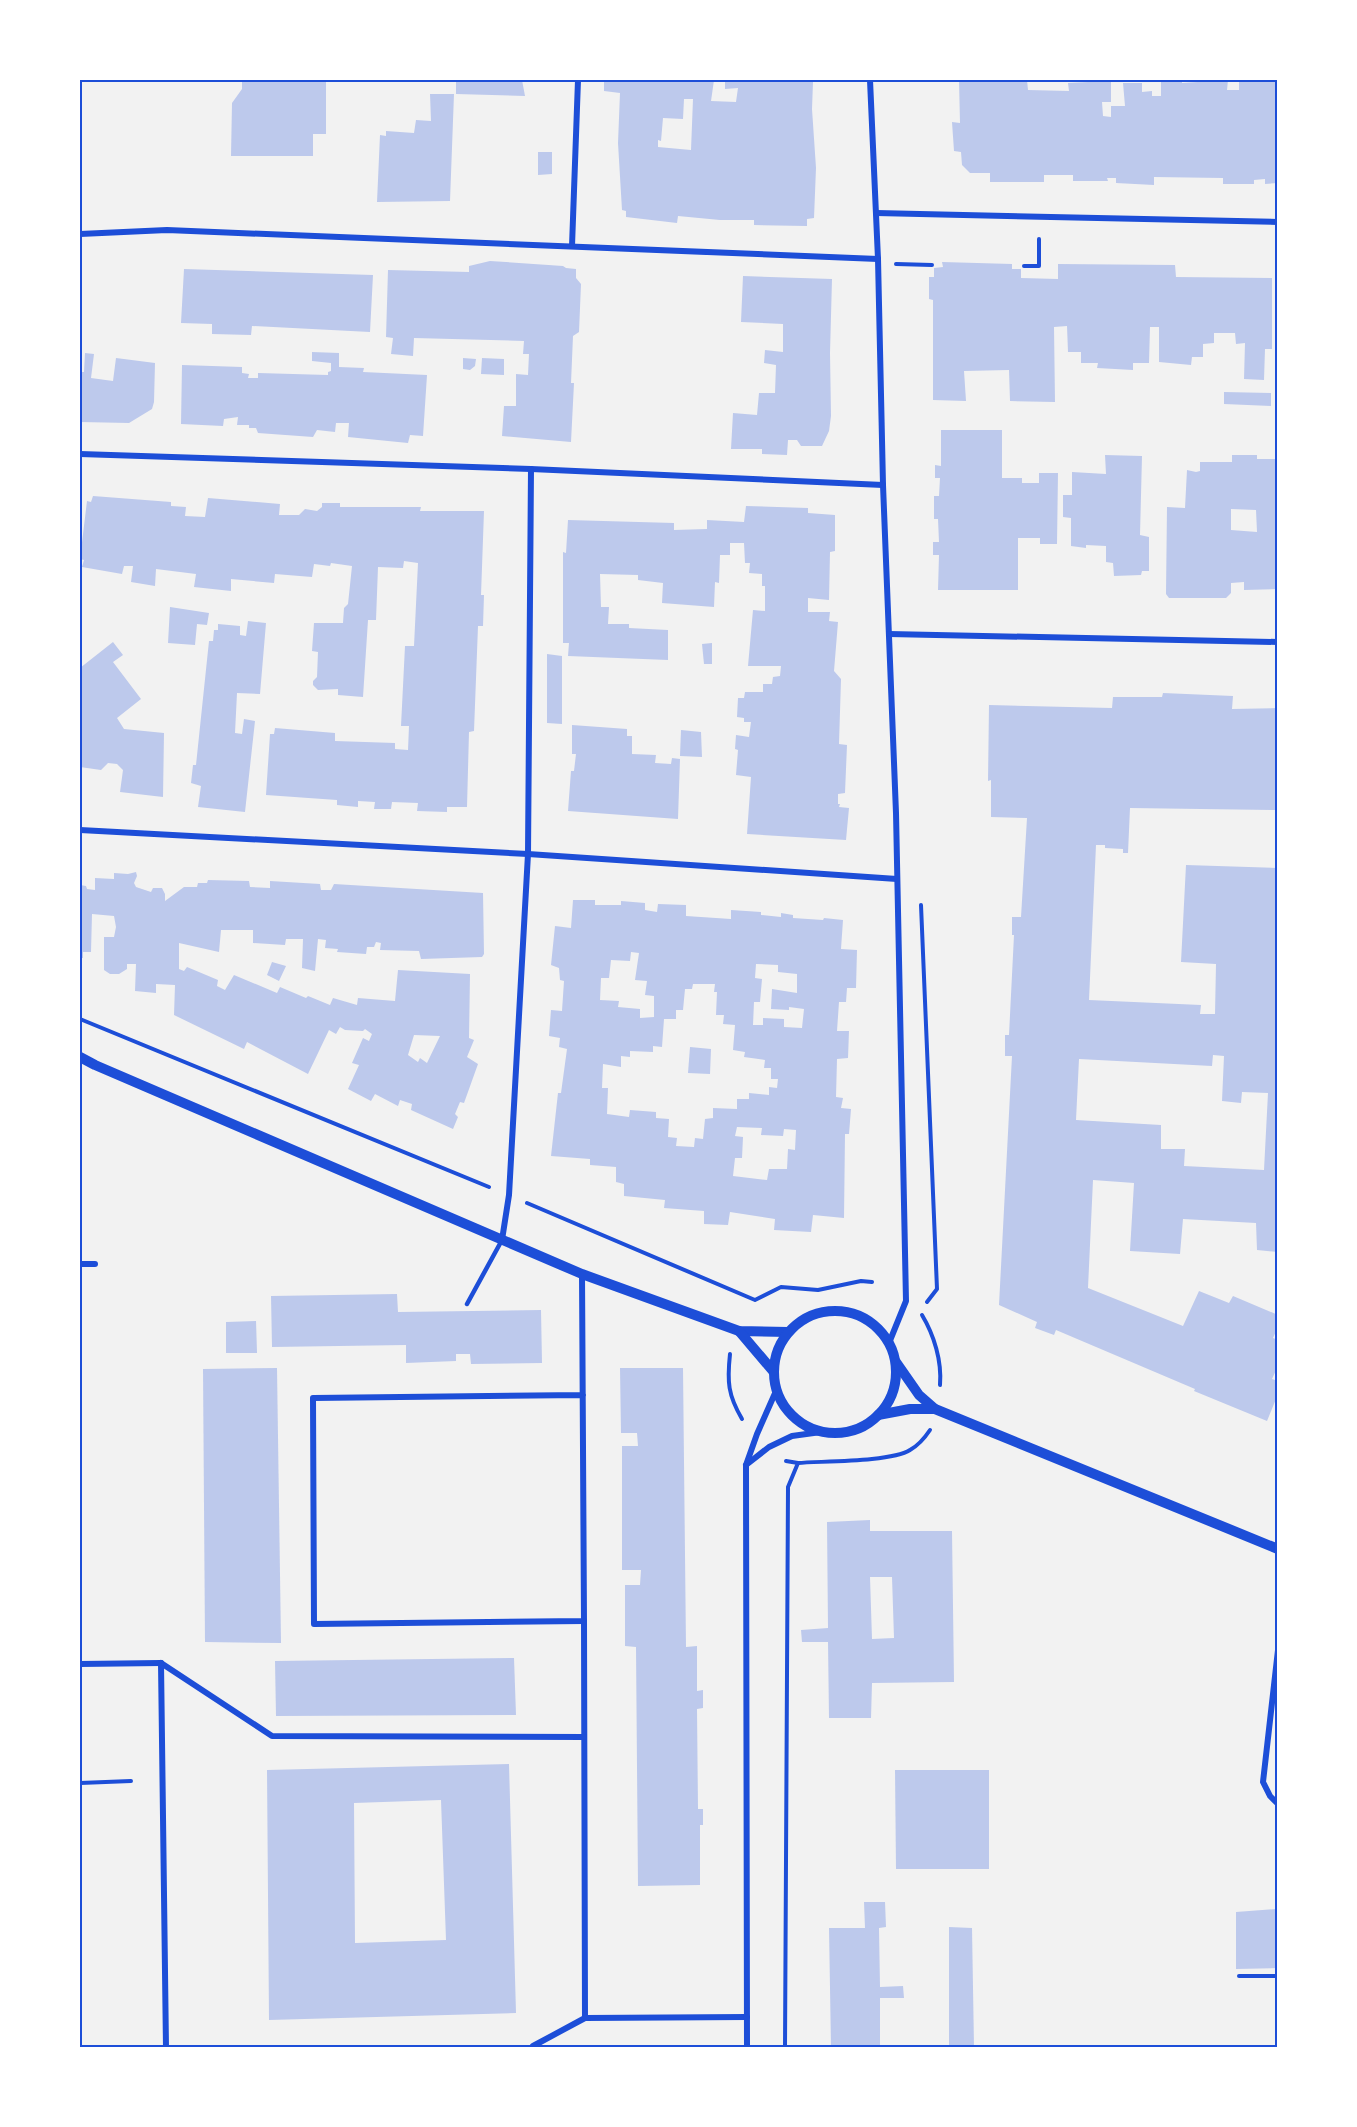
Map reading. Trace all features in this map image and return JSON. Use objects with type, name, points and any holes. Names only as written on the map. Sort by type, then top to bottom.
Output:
[{"type":"street","points":[[572,246],[578,80]]},
{"type":"street","points":[[870,80],[896,813],[906,1301],[889,1343]]},
{"type":"street","points":[[876,213],[1278,222]]},
{"type":"street","points":[[80,234],[167,230],[878,259]]},
{"type":"street","points":[[80,454],[531,469],[883,485]]},
{"type":"street","points":[[502,1240],[509,1195],[528,854],[531,469]]},
{"type":"street","points":[[889,634],[1278,642]]},
{"type":"street","points":[[80,830],[528,854],[897,879]]},
{"type":"street","points":[[80,1057],[582,1274],[739,1331],[788,1332]]},
{"type":"street","points":[[80,1264],[95,1264]]},
{"type":"street","points":[[582,1274],[585,2018]]},
{"type":"street","points":[[821,1432],[802,1424],[786,1410],[776,1391],[773,1371],[777,1350],[788,1332],[804,1318],[824,1311],[843,1311],[862,1317],[878,1328],[889,1343],[896,1362],[919,1395],[934,1409],[1278,1550]]},
{"type":"street","points":[[739,1331],[773,1371]]},
{"type":"street","points":[[746,1465],[769,1447],[792,1436],[821,1432],[842,1433],[862,1426],[878,1415],[890,1400],[896,1381],[896,1362]]},
{"type":"street","points":[[747,2048],[746,1465],[776,1391]]},
{"type":"street","points":[[583,1395],[313,1398],[314,1624],[584,1621]]},
{"type":"street","points":[[878,1415],[909,1409],[934,1409]]},
{"type":"street","points":[[1278,1650],[1263,1782],[1270,1796],[1278,1804]]},
{"type":"street","points":[[80,1664],[161,1664],[272,1736],[585,1737]]},
{"type":"street","points":[[161,1664],[166,2048]]},
{"type":"street","points":[[533,2046],[585,2018],[747,2017]]},
{"type":"lane","points":[[467,1304],[502,1240]]},
{"type":"path","points":[[1024,266],[1040,266],[1039,239]]},
{"type":"path","points":[[895,264],[932,265]]},
{"type":"path","points":[[920,896],[937,1289],[925,1304]]},
{"type":"path","points":[[80,1019],[509,1195],[756,1300],[781,1287],[818,1290],[861,1281],[872,1282]]},
{"type":"path","points":[[920,1311],[930,1329],[938,1358],[939,1386]]},
{"type":"path","points":[[731,1351],[727,1380],[733,1403],[743,1420]]},
{"type":"path","points":[[784,2048],[788,1486],[798,1463],[898,1455],[908,1452],[922,1442],[931,1429]]},
{"type":"path","points":[[80,1782],[131,1781]]},
{"type":"path","points":[[1239,1976],[1278,1976]]},
{"type":"building","points":[[242,80],[326,80],[326,134],[313,134],[313,156],[231,156],[232,103],[242,89]]},
{"type":"building","points":[[456,80],[522,80],[525,96],[456,94]]},
{"type":"building","points":[[604,80],[714,80],[711,101],[736,102],[738,88],[725,89],[725,80],[811,80],[813,82],[812,109],[816,168],[814,218],[807,219],[807,226],[754,225],[754,220],[678,216],[677,223],[626,217],[626,211],[622,210],[618,143],[620,93],[604,91]],"holes":[[[684,99],[693,99],[691,150],[658,147],[658,140],[661,141],[663,118],[683,119]]]},
{"type":"building","points":[[959,80],[1027,80],[1028,90],[1069,91],[1068,83],[1111,80],[1111,102],[1102,102],[1103,116],[1111,117],[1111,106],[1125,106],[1123,83],[1142,83],[1142,92],[1152,91],[1152,96],[1161,96],[1161,80],[1182,80],[1182,83],[1228,80],[1227,90],[1239,90],[1239,80],[1278,80],[1278,183],[1265,184],[1265,179],[1254,180],[1254,184],[1223,184],[1223,178],[1154,177],[1154,185],[1116,183],[1116,178],[1107,178],[1108,181],[1073,181],[1073,175],[1044,175],[1044,182],[990,182],[990,173],[970,173],[962,165],[961,152],[954,151],[952,122],[960,123]]},
{"type":"building","points":[[430,94],[454,94],[450,201],[377,202],[380,135],[386,136],[386,131],[414,133],[416,120],[431,121]]},
{"type":"building","points":[[538,152],[552,152],[552,174],[538,175]]},
{"type":"building","points":[[490,261],[576,269],[576,278],[581,284],[579,332],[573,336],[571,383],[574,383],[571,442],[502,436],[504,406],[516,406],[516,374],[528,375],[529,354],[523,354],[524,341],[414,338],[413,356],[391,354],[393,338],[386,337],[388,270],[469,272],[469,266]]},
{"type":"building","points":[[942,262],[1012,264],[1012,269],[1021,269],[1021,278],[1058,279],[1058,264],[1175,265],[1176,277],[1272,278],[1272,349],[1265,349],[1264,380],[1244,379],[1245,343],[1236,344],[1235,333],[1214,333],[1214,343],[1203,344],[1203,357],[1192,357],[1191,365],[1159,362],[1159,327],[1150,327],[1149,363],[1133,363],[1133,370],[1097,368],[1098,363],[1081,363],[1081,352],[1068,352],[1067,326],[1054,327],[1055,402],[1010,401],[1009,370],[964,371],[966,401],[933,400],[933,300],[929,299],[929,277],[934,277],[934,268],[943,267]]},
{"type":"building","points":[[184,269],[373,275],[370,332],[252,326],[251,335],[212,334],[212,324],[181,323]]},
{"type":"building","points":[[743,276],[832,279],[831,416],[829,431],[822,446],[801,446],[797,440],[788,440],[787,455],[762,454],[762,449],[731,449],[733,413],[757,415],[759,393],[775,393],[776,365],[764,363],[765,350],[783,352],[783,324],[741,322]]},
{"type":"building","points":[[312,352],[339,353],[339,367],[364,368],[363,372],[427,375],[423,436],[410,435],[408,443],[348,437],[349,423],[336,423],[335,432],[317,430],[313,437],[258,433],[256,428],[249,428],[249,425],[237,425],[238,417],[224,419],[223,426],[181,424],[182,365],[242,367],[242,373],[249,374],[248,378],[258,378],[258,373],[328,375],[331,371],[331,363],[312,361]]},
{"type":"building","points":[[85,353],[94,354],[91,378],[113,381],[116,358],[155,363],[152,409],[129,423],[80,422],[80,372],[84,372]]},
{"type":"building","points":[[463,358],[476,359],[475,366],[470,370],[463,369]]},
{"type":"building","points":[[482,358],[504,359],[504,375],[481,374]]},
{"type":"building","points":[[1224,392],[1271,393],[1271,406],[1224,404]]},
{"type":"building","points":[[941,430],[1002,430],[1002,478],[1022,478],[1022,483],[1039,483],[1039,473],[1058,473],[1057,544],[1040,544],[1040,538],[1018,538],[1018,590],[938,590],[939,555],[933,555],[933,542],[939,542],[938,519],[934,519],[934,496],[939,496],[940,478],[935,478],[935,465],[941,466]]},
{"type":"building","points":[[1105,455],[1142,456],[1140,535],[1149,537],[1149,571],[1142,571],[1141,575],[1114,576],[1113,563],[1106,562],[1106,546],[1086,545],[1086,548],[1071,546],[1071,518],[1063,517],[1063,495],[1072,495],[1072,472],[1106,474]]},
{"type":"building","points":[[1232,455],[1257,455],[1257,459],[1278,459],[1278,589],[1244,590],[1244,582],[1231,583],[1231,593],[1226,598],[1169,598],[1166,594],[1167,507],[1185,508],[1187,470],[1200,471],[1200,462],[1232,462]],"holes":[[[1231,509],[1256,510],[1257,532],[1231,530]]]},
{"type":"building","points":[[93,496],[171,502],[171,506],[186,507],[185,516],[205,517],[208,498],[280,504],[279,515],[299,515],[305,509],[317,511],[322,507],[322,503],[340,503],[340,507],[421,507],[420,511],[484,511],[481,595],[484,595],[483,626],[478,626],[474,731],[469,732],[467,807],[447,807],[447,812],[417,811],[418,803],[392,802],[391,809],[374,809],[375,802],[358,801],[358,807],[337,805],[337,800],[266,795],[270,734],[274,734],[275,728],[335,733],[335,741],[395,743],[395,749],[408,750],[409,726],[401,726],[405,646],[414,646],[418,563],[404,561],[403,568],[378,567],[376,620],[368,620],[363,697],[338,695],[338,689],[318,690],[313,685],[317,677],[318,652],[312,651],[314,623],[343,623],[344,608],[348,604],[352,566],[331,563],[330,566],[314,564],[312,577],[275,574],[274,583],[231,579],[231,591],[194,587],[196,574],[156,569],[155,586],[131,582],[133,566],[124,566],[122,574],[82,567],[84,560],[80,559],[87,501],[91,502]]},
{"type":"building","points":[[746,506],[808,508],[808,513],[835,515],[835,551],[830,552],[829,600],[808,598],[808,612],[830,612],[829,621],[838,622],[834,671],[841,679],[839,744],[847,745],[845,793],[838,794],[838,804],[840,804],[839,807],[849,808],[846,840],[747,834],[751,777],[736,775],[738,750],[735,749],[736,735],[749,737],[751,722],[744,722],[744,718],[737,717],[738,698],[744,698],[745,692],[763,692],[763,684],[772,684],[773,677],[780,676],[781,666],[748,666],[753,610],[765,611],[765,586],[762,586],[762,574],[749,573],[750,563],[745,563],[744,543],[730,543],[730,555],[720,555],[719,583],[715,582],[714,607],[662,603],[663,583],[638,580],[638,575],[600,574],[601,607],[609,607],[608,624],[629,624],[629,628],[668,630],[668,660],[568,656],[569,643],[563,643],[563,552],[566,553],[568,520],[674,523],[674,530],[707,529],[707,520],[744,522]]},
{"type":"building","points":[[170,607],[209,613],[207,625],[197,624],[195,645],[168,643]]},
{"type":"building","points":[[248,621],[266,623],[260,694],[237,693],[235,733],[242,734],[244,719],[255,721],[245,812],[198,807],[201,786],[191,783],[193,765],[196,765],[209,641],[213,641],[214,630],[218,630],[218,624],[240,626],[240,635],[246,636]]},
{"type":"building","points":[[113,642],[123,655],[113,662],[141,699],[117,718],[124,729],[164,733],[163,797],[120,792],[123,770],[117,764],[108,763],[101,770],[80,767],[80,668]]},
{"type":"building","points":[[712,643],[712,664],[704,664],[702,644]]},
{"type":"building","points":[[547,654],[562,656],[562,724],[547,723]]},
{"type":"building","points":[[1163,693],[1233,696],[1232,709],[1278,708],[1278,810],[1130,808],[1128,853],[1123,853],[1123,849],[1096,845],[1089,1000],[1201,1005],[1200,1014],[1215,1014],[1216,964],[1181,962],[1186,865],[1278,868],[1278,1252],[1257,1250],[1256,1223],[1183,1219],[1180,1254],[1130,1251],[1134,1183],[1093,1180],[1088,1288],[1183,1326],[1199,1291],[1229,1303],[1233,1296],[1278,1315],[1278,1327],[1273,1338],[1278,1340],[1278,1366],[1272,1379],[1278,1381],[1278,1394],[1267,1421],[1056,1330],[1054,1335],[1035,1328],[1037,1322],[999,1305],[1012,1056],[1005,1056],[1005,1035],[1009,1035],[1014,935],[1012,935],[1012,917],[1021,917],[1027,818],[991,817],[991,780],[988,781],[989,705],[1112,708],[1113,697],[1162,697]],"holes":[[[1213,1055],[1224,1056],[1222,1101],[1241,1103],[1242,1092],[1268,1093],[1264,1170],[1184,1166],[1185,1149],[1161,1149],[1161,1125],[1076,1120],[1079,1059],[1212,1066]]]},
{"type":"building","points":[[572,725],[627,729],[627,736],[632,736],[632,754],[656,755],[655,763],[671,764],[672,758],[680,759],[678,819],[568,811],[571,771],[574,771],[576,754],[572,754]]},
{"type":"building","points":[[681,730],[701,732],[702,757],[680,756]]},
{"type":"building","points":[[136,872],[134,883],[136,887],[151,892],[153,888],[162,888],[165,901],[184,887],[197,887],[198,883],[207,883],[208,880],[249,881],[250,887],[270,888],[270,881],[320,884],[321,890],[331,890],[334,884],[483,893],[484,954],[482,957],[421,959],[419,951],[380,950],[381,943],[376,942],[374,947],[367,947],[366,954],[337,952],[338,949],[325,948],[326,940],[318,939],[315,971],[302,968],[303,939],[286,939],[285,945],[253,943],[253,930],[221,930],[219,952],[179,943],[179,969],[184,971],[187,967],[218,980],[217,986],[225,990],[234,975],[277,993],[280,987],[330,1005],[333,998],[357,1005],[358,998],[395,1001],[398,970],[470,974],[469,1038],[474,1040],[467,1057],[478,1064],[464,1103],[460,1102],[455,1114],[458,1117],[453,1129],[411,1110],[412,1104],[400,1100],[398,1106],[375,1094],[371,1101],[348,1089],[359,1065],[352,1063],[363,1038],[369,1041],[372,1034],[365,1029],[363,1031],[345,1030],[340,1027],[336,1034],[329,1030],[308,1074],[247,1042],[244,1049],[174,1015],[175,985],[156,984],[156,993],[135,991],[136,964],[127,964],[127,969],[119,974],[110,974],[104,970],[104,937],[114,937],[116,927],[114,916],[92,914],[91,952],[83,952],[83,958],[80,958],[80,885],[95,890],[95,878],[114,879],[114,873]],"holes":[[[414,1035],[440,1036],[427,1063],[420,1058],[418,1062],[408,1055]]]},
{"type":"building","points":[[573,900],[595,900],[595,905],[621,905],[621,901],[645,903],[645,910],[657,912],[658,904],[686,905],[686,916],[731,919],[731,910],[761,912],[761,915],[781,917],[781,913],[793,915],[793,918],[843,920],[841,949],[857,950],[856,988],[847,988],[846,1002],[839,1002],[837,1031],[849,1031],[848,1058],[837,1059],[836,1097],[843,1098],[841,1108],[851,1109],[849,1134],[845,1134],[844,1218],[813,1215],[811,1232],[774,1230],[775,1219],[730,1212],[728,1225],[704,1224],[704,1211],[664,1208],[665,1200],[624,1196],[624,1184],[616,1182],[616,1167],[590,1165],[590,1159],[551,1156],[558,1093],[561,1093],[567,1049],[559,1047],[560,1038],[549,1036],[551,1010],[562,1011],[564,981],[560,980],[559,968],[551,965],[555,926],[571,928]],"holes":[[[631,952],[639,953],[635,980],[647,981],[645,995],[654,996],[654,1017],[640,1018],[640,1009],[618,1007],[619,1001],[600,1000],[601,978],[609,978],[611,960],[630,961]],[[756,964],[778,965],[778,972],[797,974],[797,993],[772,989],[771,1009],[789,1010],[789,1007],[804,1009],[802,1028],[784,1027],[784,1019],[763,1018],[763,1025],[753,1025],[754,1002],[760,1002],[762,979],[755,978]],[[693,984],[715,984],[716,1015],[724,1015],[723,1024],[735,1025],[733,1050],[745,1052],[744,1057],[765,1060],[764,1068],[771,1068],[771,1079],[778,1079],[777,1088],[769,1087],[769,1095],[749,1093],[749,1099],[737,1099],[737,1109],[713,1108],[713,1118],[705,1119],[703,1139],[695,1138],[694,1147],[676,1146],[677,1138],[668,1137],[669,1119],[656,1118],[656,1112],[630,1110],[629,1117],[607,1114],[608,1088],[602,1088],[603,1064],[621,1067],[621,1056],[630,1057],[630,1051],[653,1052],[653,1046],[662,1047],[664,1019],[676,1019],[676,1010],[683,1010],[685,989],[692,989]],[[737,1127],[762,1128],[761,1135],[783,1136],[784,1129],[796,1130],[795,1150],[788,1149],[787,1169],[769,1169],[767,1180],[733,1176],[735,1158],[742,1158],[743,1137],[735,1136]]]},
{"type":"building","points":[[272,962],[286,966],[279,981],[267,975]]},
{"type":"building","points":[[690,1047],[711,1049],[710,1074],[688,1073]]},
{"type":"building","points":[[397,1294],[398,1312],[541,1310],[542,1363],[471,1364],[470,1354],[456,1354],[456,1361],[406,1363],[406,1345],[272,1347],[271,1296]]},
{"type":"building","points":[[256,1321],[257,1353],[226,1353],[226,1322]]},
{"type":"building","points":[[277,1368],[281,1643],[205,1642],[203,1369]]},
{"type":"building","points":[[620,1368],[683,1368],[686,1647],[697,1646],[697,1691],[703,1690],[703,1708],[697,1709],[698,1809],[703,1809],[703,1825],[700,1825],[700,1885],[638,1886],[636,1647],[625,1646],[625,1585],[640,1585],[641,1570],[622,1570],[622,1446],[638,1446],[637,1433],[621,1433]]},
{"type":"building","points":[[870,1520],[870,1531],[952,1531],[954,1682],[872,1683],[871,1718],[829,1718],[828,1642],[802,1642],[801,1630],[828,1628],[827,1522]],"holes":[[[870,1577],[892,1577],[894,1638],[872,1639]]]},
{"type":"building","points":[[514,1658],[516,1715],[276,1716],[275,1661]]},
{"type":"building","points":[[509,1764],[516,2013],[269,2020],[267,1770]],"holes":[[[441,1800],[446,1940],[355,1943],[354,1803]]]},
{"type":"building","points":[[895,1770],[989,1770],[989,1869],[896,1869]]},
{"type":"building","points":[[864,1902],[885,1902],[886,1927],[879,1928],[880,1987],[903,1986],[904,1998],[880,1998],[880,2048],[831,2048],[829,1928],[865,1928]]},
{"type":"building","points":[[1276,1909],[1278,1968],[1236,1969],[1236,1912]]},
{"type":"building","points":[[949,1927],[972,1928],[974,2047],[949,2047]]}]
